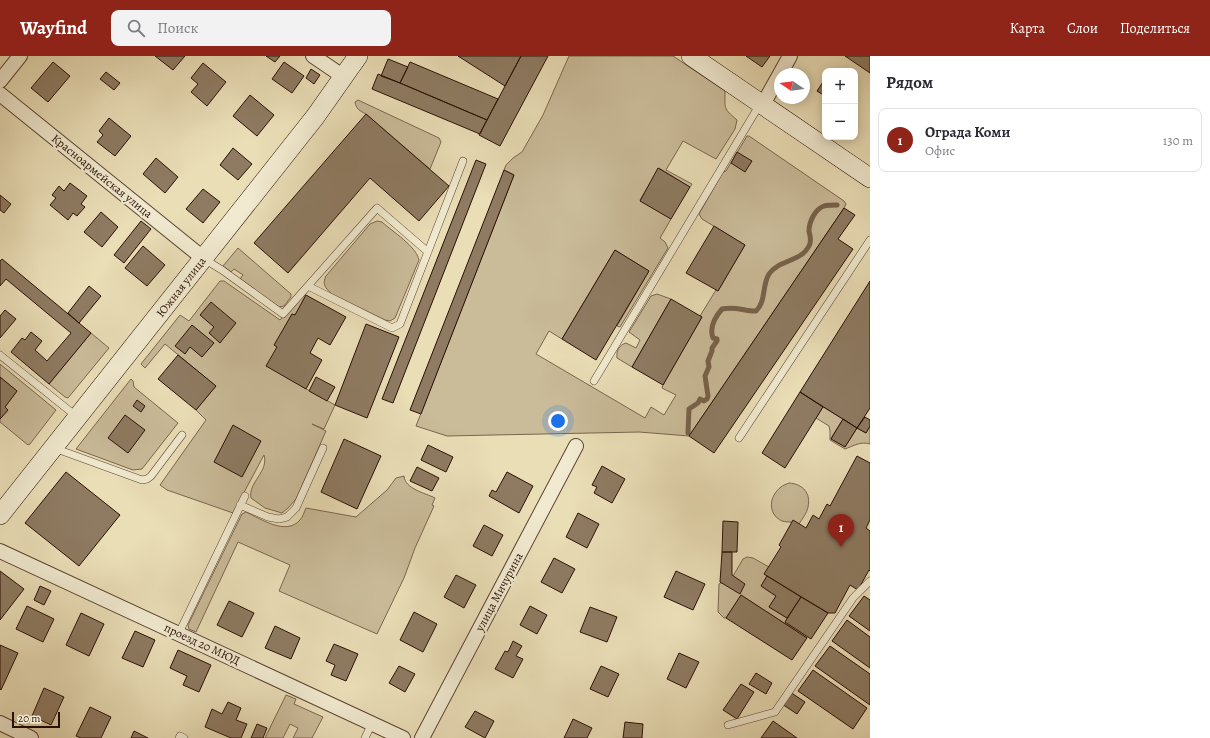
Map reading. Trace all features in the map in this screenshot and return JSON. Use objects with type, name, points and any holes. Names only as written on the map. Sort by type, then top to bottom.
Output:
[{"type":"street","points":[[0,81],[20,56]]},
{"type":"street","points":[[313,56],[344,77]]},
{"type":"street","name":"Южная улица","points":[[0,515],[313,120],[358,56]]},
{"type":"street","points":[[691,56],[870,178]]},
{"type":"street","points":[[783,68],[790,56]]},
{"type":"street","points":[[761,105],[774,84]]},
{"type":"street","name":"Красноармейская улица","points":[[0,94],[203,258]]},
{"type":"street","name":"улица Мичурина","points":[[422,738],[576,446]]},
{"type":"street","name":"проезд 20 МЮД","points":[[0,550],[403,738]]},
{"type":"street","points":[[0,723],[31,738]]},
{"type":"lane","points":[[594,381],[761,105]]},
{"type":"lane","points":[[308,286],[392,328],[400,324],[463,161]]},
{"type":"lane","points":[[203,258],[283,314],[377,208],[428,252]]},
{"type":"lane","points":[[739,438],[870,240]]},
{"type":"lane","points":[[0,355],[78,418]]},
{"type":"lane","points":[[54,448],[142,480],[151,476],[182,435]]},
{"type":"lane","points":[[240,504],[268,517],[280,519],[287,517],[296,508],[323,448]]},
{"type":"lane","points":[[178,634],[245,496]]},
{"type":"lane","points":[[728,725],[775,712],[853,598],[870,581]]},
{"type":"lane","points":[[365,738],[372,724]]},
{"type":"lane","points":[[179,738],[180,736],[184,738]]},
{"type":"shaded area","points":[[569,56],[673,56],[725,91],[726,108],[737,120],[735,129],[716,159],[683,141],[666,170],[692,184],[690,187],[659,168],[640,200],[671,219],[660,238],[665,242],[668,248],[620,327],[617,326],[649,271],[615,250],[562,339],[549,331],[536,354],[645,418],[651,407],[664,415],[676,395],[662,388],[663,385],[702,317],[700,316],[716,290],[718,291],[745,245],[702,219],[699,214],[723,172],[726,171],[747,136],[844,201],[846,204],[689,436],[639,432],[447,436],[416,426],[514,175],[504,170],[506,165],[522,152],[543,115]]},
{"type":"shaded area","points":[[358,100],[439,138],[441,142],[430,169],[366,114],[359,110],[355,102]]},
{"type":"shaded area","points":[[377,221],[382,222],[409,244],[419,260],[395,318],[390,321],[385,320],[332,294],[324,284],[326,276],[370,224]]},
{"type":"shaded area","points":[[238,248],[291,294],[291,297],[284,306],[279,307],[240,279],[243,275],[234,269],[231,272],[223,266]]},
{"type":"shaded area","points":[[220,281],[224,281],[280,320],[302,295],[306,295],[295,315],[292,314],[275,345],[301,386],[335,405],[324,429],[312,424],[326,431],[296,499],[282,513],[265,508],[251,498],[252,487],[264,467],[264,455],[233,513],[167,490],[160,485],[206,420],[196,410],[216,386],[165,344],[145,368],[141,364],[180,315],[189,321]]},
{"type":"shaded area","points":[[657,294],[671,299],[632,367],[617,358],[617,353],[620,347],[626,343],[636,348],[640,340],[629,332],[651,296]]},
{"type":"shaded area","points":[[91,333],[109,348],[68,398],[65,397],[49,384]]},
{"type":"shaded area","points":[[0,364],[56,410],[28,445],[0,422],[0,419],[8,410],[5,407],[17,391],[0,377]]},
{"type":"shaded area","points":[[131,379],[134,387],[178,423],[142,469],[133,470],[76,449]]},
{"type":"shaded area","points":[[823,407],[843,419],[831,438],[845,447],[857,428],[866,433],[870,426],[870,444],[860,443],[845,449],[830,440],[829,426],[816,418]]},
{"type":"shaded area","points":[[404,476],[405,480],[412,487],[435,498],[432,505],[434,506],[415,548],[404,578],[377,634],[279,591],[290,565],[238,542],[196,632],[189,629],[188,625],[242,514],[246,512],[273,525],[281,526],[294,525],[301,519],[306,508],[356,517],[387,490],[396,478]]},
{"type":"shaded area","points":[[789,483],[802,487],[808,497],[809,502],[806,514],[799,524],[793,521],[782,521],[777,518],[772,510],[771,505],[774,495],[782,486]]},
{"type":"shaded area","points":[[747,557],[753,558],[769,567],[764,574],[767,576],[761,586],[776,596],[769,607],[787,618],[785,623],[807,636],[807,638],[741,595],[726,618],[718,612],[719,584],[733,576],[743,559]]},
{"type":"shaded area","points":[[286,695],[296,699],[294,704],[323,717],[312,738],[293,738],[298,728],[290,724],[283,738],[265,738]]},
{"type":"building","points":[[155,56],[185,56],[173,70]]},
{"type":"building","points":[[266,56],[280,56],[275,62]]},
{"type":"building","points":[[458,56],[521,56],[505,86]]},
{"type":"building","points":[[521,56],[548,56],[500,146],[479,135]]},
{"type":"building","points":[[746,56],[770,56],[762,67]]},
{"type":"building","points":[[845,56],[870,56],[870,73]]},
{"type":"building","points":[[388,59],[408,67],[400,83],[381,76]]},
{"type":"building","points":[[53,62],[70,76],[48,102],[31,88]]},
{"type":"building","points":[[284,62],[304,76],[292,93],[272,79]]},
{"type":"building","points":[[410,62],[498,99],[487,120],[400,83]]},
{"type":"building","points":[[203,63],[226,82],[207,106],[191,92],[198,84],[191,78]]},
{"type":"building","points":[[311,69],[320,75],[314,84],[306,78]]},
{"type":"building","points":[[106,72],[120,83],[114,90],[100,79]]},
{"type":"building","points":[[378,74],[487,120],[480,134],[372,89]]},
{"type":"building","points":[[822,84],[822,94],[817,91]]},
{"type":"building","points":[[250,95],[274,115],[257,136],[233,116]]},
{"type":"building","points":[[366,114],[449,186],[419,221],[370,178],[288,273],[254,243]]},
{"type":"building","points":[[109,118],[131,136],[115,156],[97,142],[103,135],[99,131]]},
{"type":"building","points":[[233,148],[252,164],[238,180],[220,165]]},
{"type":"building","points":[[737,152],[752,161],[745,172],[731,163]]},
{"type":"building","points":[[156,158],[178,177],[165,193],[143,174]]},
{"type":"building","points":[[476,160],[486,164],[393,403],[382,399]]},
{"type":"building","points":[[658,168],[690,187],[671,219],[640,201]]},
{"type":"building","points":[[504,170],[514,175],[421,414],[410,410]]},
{"type":"building","points":[[70,183],[87,196],[81,204],[85,207],[77,216],[73,213],[68,220],[50,205],[56,198],[52,195],[59,186],[64,191]]},
{"type":"building","points":[[203,189],[220,202],[203,223],[186,209]]},
{"type":"building","points":[[0,195],[11,204],[4,213],[0,210]]},
{"type":"building","points":[[844,208],[855,215],[838,239],[853,249],[714,453],[689,436]]},
{"type":"building","points":[[101,212],[118,227],[102,247],[84,232]]},
{"type":"building","points":[[141,221],[151,229],[124,263],[114,255]]},
{"type":"building","points":[[714,226],[745,245],[718,291],[686,273]]},
{"type":"building","points":[[143,246],[165,265],[147,286],[125,268]]},
{"type":"building","points":[[615,250],[649,271],[596,360],[562,339]]},
{"type":"building","points":[[2,259],[91,333],[49,384],[11,352],[22,338],[25,340],[31,332],[42,341],[35,350],[47,361],[71,333],[6,279],[0,286],[0,261]]},
{"type":"building","points":[[870,281],[870,408],[857,428],[800,392]]},
{"type":"building","points":[[89,286],[101,296],[79,323],[68,313]]},
{"type":"building","points":[[306,295],[346,317],[330,345],[318,338],[310,353],[322,360],[306,389],[266,366],[277,347],[274,345],[292,314],[295,315]]},
{"type":"building","points":[[671,299],[702,317],[663,385],[632,367]]},
{"type":"building","points":[[211,302],[236,323],[220,343],[209,333],[214,327],[200,315]]},
{"type":"building","points":[[5,310],[16,319],[0,338],[0,316]]},
{"type":"building","points":[[366,324],[399,337],[367,418],[335,405]]},
{"type":"building","points":[[192,325],[214,343],[202,357],[190,347],[185,354],[175,346]]},
{"type":"building","points":[[178,355],[216,386],[196,410],[158,379]]},
{"type":"building","points":[[0,377],[17,391],[5,407],[8,410],[0,419]]},
{"type":"building","points":[[316,377],[335,387],[327,401],[309,391]]},
{"type":"building","points":[[800,392],[823,407],[785,468],[762,453]]},
{"type":"building","points":[[137,400],[145,406],[141,412],[133,406]]},
{"type":"building","points":[[125,415],[145,430],[128,453],[108,438]]},
{"type":"building","points":[[865,417],[870,420],[870,426],[866,433],[857,428]]},
{"type":"building","points":[[843,419],[857,428],[845,447],[831,439]]},
{"type":"building","points":[[233,425],[261,441],[242,477],[214,462]]},
{"type":"building","points":[[344,439],[381,456],[357,509],[321,492]]},
{"type":"building","points":[[428,445],[453,457],[446,472],[421,460]]},
{"type":"building","points":[[857,456],[870,463],[870,520],[866,528],[870,531],[870,571],[869,570],[858,590],[850,585],[835,613],[828,613],[764,574],[781,547],[779,545],[793,520],[806,528],[813,515],[819,519],[827,504],[830,506]]},
{"type":"building","points":[[602,466],[625,479],[612,503],[594,493],[597,487],[592,485]]},
{"type":"building","points":[[417,467],[439,478],[432,491],[410,481]]},
{"type":"building","points":[[66,472],[120,515],[79,566],[25,523]]},
{"type":"building","points":[[507,472],[533,486],[519,513],[489,496],[492,490],[496,492]]},
{"type":"building","points":[[578,513],[599,524],[587,548],[566,537]]},
{"type":"building","points":[[723,521],[738,522],[737,552],[722,552]]},
{"type":"building","points":[[484,525],[503,535],[492,556],[473,546]]},
{"type":"building","points":[[722,552],[732,552],[732,575],[745,584],[740,594],[720,582]]},
{"type":"building","points":[[554,558],[575,569],[562,593],[541,582]]},
{"type":"building","points":[[0,571],[24,589],[0,620]]},
{"type":"building","points":[[676,571],[705,584],[693,610],[664,597]]},
{"type":"building","points":[[456,575],[476,585],[464,608],[444,597]]},
{"type":"building","points":[[767,576],[801,597],[787,618],[769,607],[776,596],[761,586]]},
{"type":"building","points":[[40,586],[51,591],[44,605],[34,600]]},
{"type":"building","points":[[741,595],[807,638],[792,660],[726,618]]},
{"type":"building","points":[[864,596],[870,600],[870,631],[849,616]]},
{"type":"building","points":[[801,597],[828,613],[811,639],[785,622]]},
{"type":"building","points":[[229,601],[254,613],[242,637],[217,625]]},
{"type":"building","points":[[27,606],[54,619],[43,642],[16,629]]},
{"type":"building","points":[[530,606],[547,615],[537,634],[520,625]]},
{"type":"building","points":[[590,607],[617,617],[607,642],[580,632]]},
{"type":"building","points":[[414,612],[437,624],[423,652],[400,640]]},
{"type":"building","points":[[81,613],[104,624],[89,656],[66,645]]},
{"type":"building","points":[[847,620],[870,637],[870,668],[832,641]]},
{"type":"building","points":[[275,626],[300,638],[291,659],[265,648]]},
{"type":"building","points":[[135,631],[155,640],[143,667],[122,658]]},
{"type":"building","points":[[513,641],[522,646],[516,656],[523,659],[513,678],[495,669],[505,651],[508,652]]},
{"type":"building","points":[[334,644],[358,654],[346,681],[331,675],[335,665],[326,661]]},
{"type":"building","points":[[0,645],[18,653],[1,690],[0,689]]},
{"type":"building","points":[[830,646],[870,674],[870,705],[815,666]]},
{"type":"building","points":[[178,650],[211,665],[199,692],[183,685],[187,676],[170,668]]},
{"type":"building","points":[[679,653],[699,662],[686,688],[667,679]]},
{"type":"building","points":[[399,666],[415,674],[405,692],[389,683]]},
{"type":"building","points":[[601,666],[619,674],[608,697],[590,689]]},
{"type":"building","points":[[813,670],[867,708],[853,729],[798,691]]},
{"type":"building","points":[[756,673],[772,683],[766,694],[749,684]]},
{"type":"building","points":[[741,684],[754,692],[737,719],[723,710]]},
{"type":"building","points":[[44,688],[64,697],[51,725],[32,716]]},
{"type":"building","points":[[790,692],[805,702],[797,714],[782,704]]},
{"type":"building","points":[[228,702],[241,708],[236,720],[247,724],[241,738],[231,738],[205,727],[212,709],[222,714]]},
{"type":"building","points":[[90,707],[111,717],[101,738],[81,738],[76,736]]},
{"type":"building","points":[[475,711],[494,721],[485,738],[465,727]]},
{"type":"building","points":[[573,719],[592,728],[587,738],[564,738]]},
{"type":"building","points":[[773,721],[797,738],[761,738]]},
{"type":"building","points":[[625,722],[643,724],[642,738],[623,738]]},
{"type":"building","points":[[257,724],[267,728],[263,738],[251,738]]},
{"type":"building","points":[[134,731],[148,738],[131,738]]},
{"type":"waterway","points":[[688,433],[689,409],[698,403],[700,399],[704,401],[708,396],[705,376],[709,367],[708,361],[712,348],[717,341],[717,339],[713,338],[712,334],[713,322],[717,315],[722,309],[727,308],[756,311],[763,298],[767,278],[773,269],[801,255],[809,246],[811,240],[809,227],[815,213],[824,206],[837,205]]},
{"type":"place","name":"Ограда Коми","points":[[841,547]]}]
